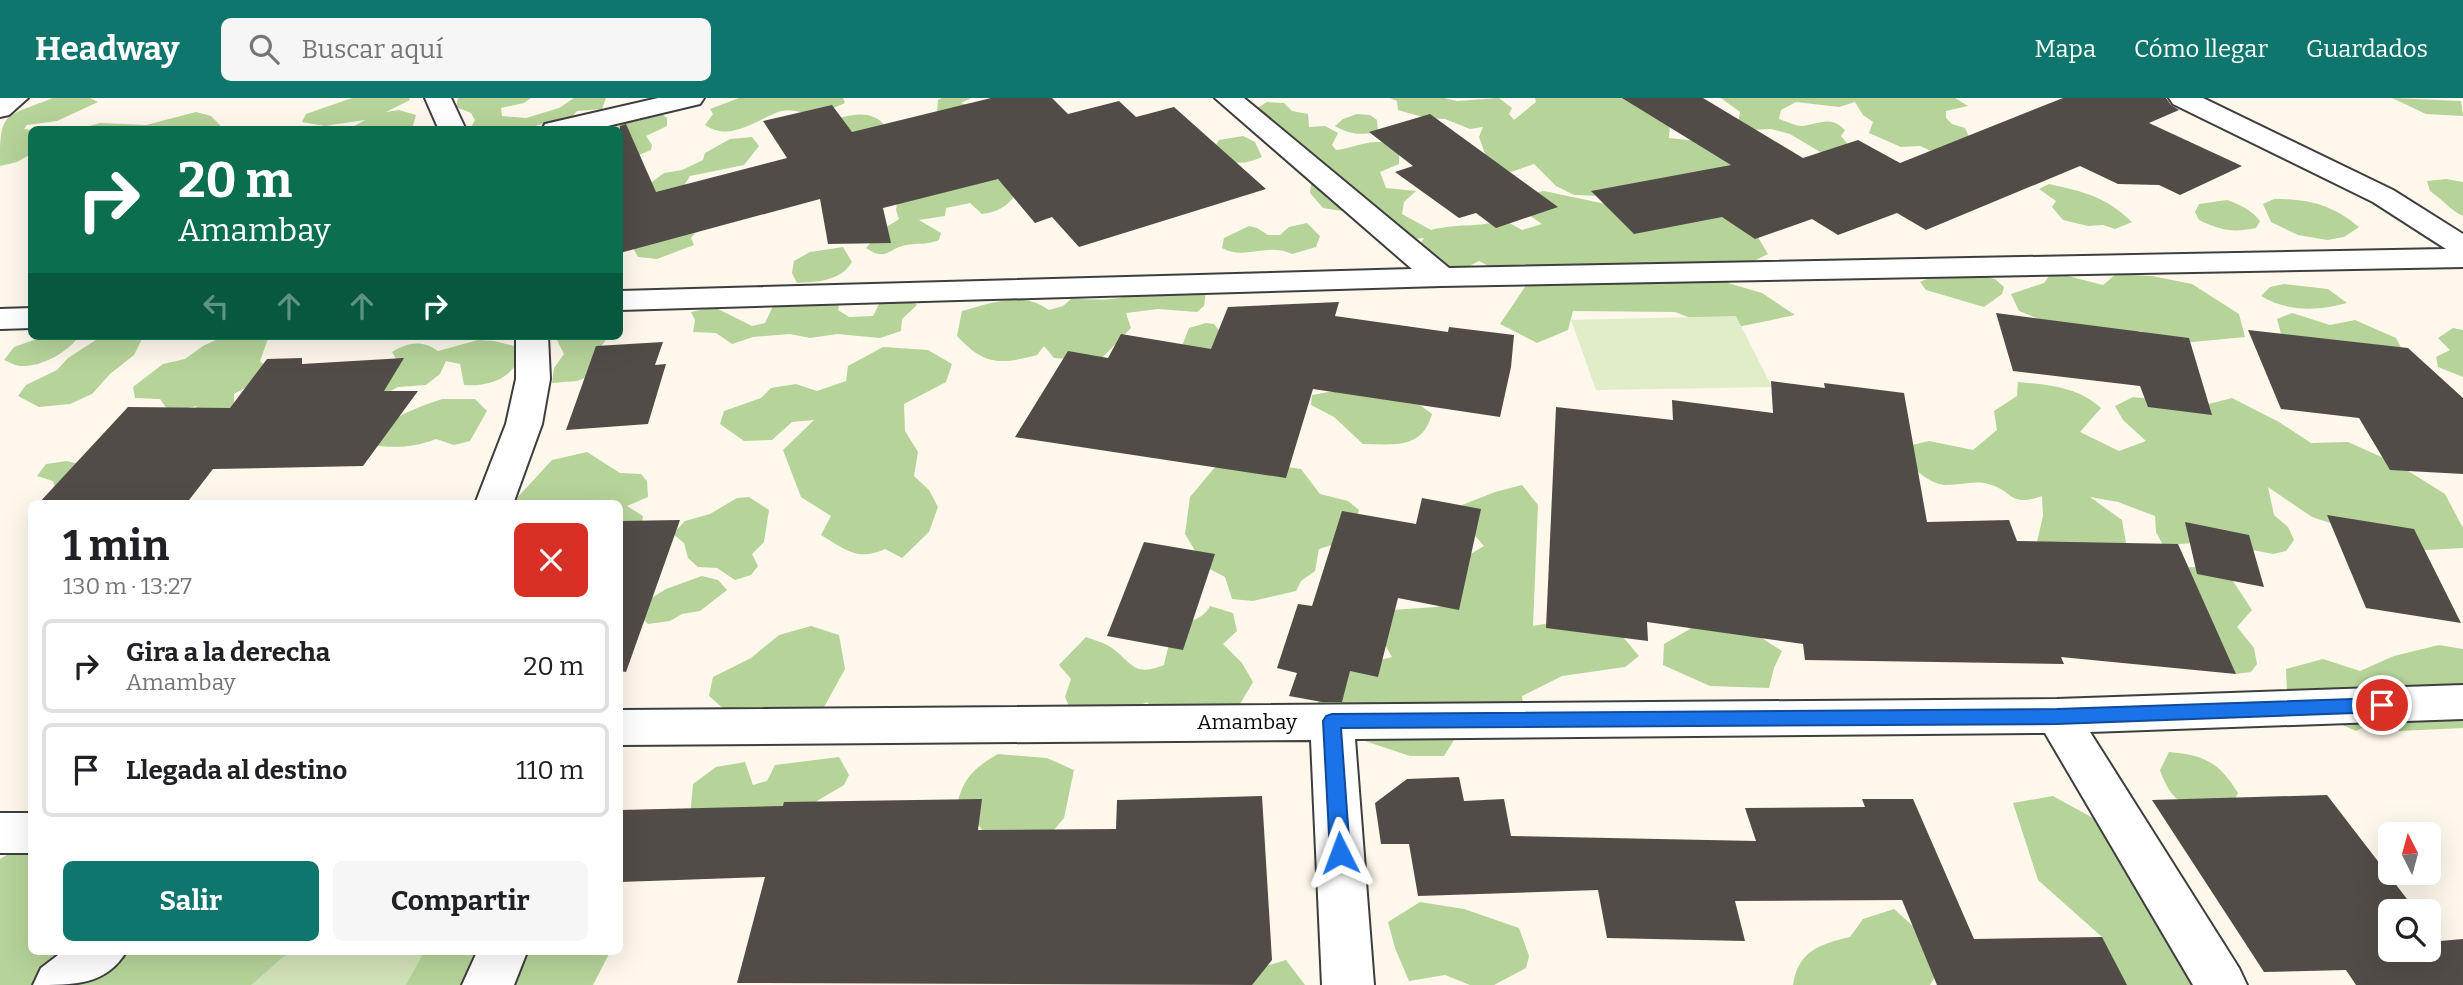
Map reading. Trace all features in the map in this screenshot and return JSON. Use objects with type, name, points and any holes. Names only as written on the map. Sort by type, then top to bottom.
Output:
[{"type":"street","points":[[0,109],[15,98]]},
{"type":"street","points":[[438,98],[451,126]]},
{"type":"street","points":[[572,126],[691,98]]},
{"type":"street","points":[[2182,98],[2383,197],[2463,247]]},
{"type":"street","points":[[2214,113],[2248,98]]},
{"type":"street","points":[[1235,99],[1441,277]]},
{"type":"street","points":[[623,301],[1441,277],[2463,258]]},
{"type":"street","points":[[0,319],[28,318]]},
{"type":"street","points":[[496,500],[524,424],[533,379],[532,340]]},
{"type":"street","name":"Amambay","points":[[623,728],[2057,716],[2463,702]]},
{"type":"street","points":[[2057,716],[2221,985]]},
{"type":"street","points":[[1332,721],[1348,985]]},
{"type":"street","points":[[0,833],[28,833]]},
{"type":"street","points":[[59,985],[97,955]]},
{"type":"street","points":[[488,985],[501,955]]},
{"type":"green space","points":[[53,98],[90,98],[98,102],[57,121],[27,125],[24,129],[28,130],[28,156],[17,162],[0,166],[4,125],[8,118]]},
{"type":"green space","points":[[352,98],[409,98],[410,100],[386,112],[399,110],[416,115],[413,126],[354,126],[365,120],[325,126],[302,122],[306,114]]},
{"type":"green space","points":[[458,98],[531,98],[524,103],[501,108],[502,116],[526,118],[559,108],[574,98],[606,98],[602,109],[577,111],[566,123],[535,126],[472,126],[475,120],[471,113],[456,107]]},
{"type":"green space","points":[[739,98],[843,98],[845,103],[813,113],[781,111],[734,131],[724,132],[705,125],[713,114],[710,109]]},
{"type":"green space","points":[[971,98],[961,103],[971,106],[1000,174],[1021,188],[1009,202],[995,211],[982,214],[970,203],[946,208],[945,216],[919,220],[941,233],[939,240],[906,245],[883,254],[873,252],[866,248],[882,230],[899,219],[896,210],[898,197],[827,121],[851,115],[867,115],[886,127],[937,113],[938,100]]},
{"type":"green space","points":[[1390,98],[1444,98],[1457,101],[1499,98],[1512,108],[1509,114],[1514,120],[1536,102],[1535,98],[1690,98],[1670,122],[1669,138],[1717,143],[1749,159],[1632,197],[1574,195],[1556,186],[1534,164],[1511,172],[1488,162],[1479,137],[1483,127],[1470,129],[1445,119],[1426,118],[1398,110],[1397,101]]},
{"type":"green space","points":[[1721,98],[1955,98],[1968,106],[1946,111],[1946,118],[1952,124],[1965,128],[1971,141],[1931,151],[1920,146],[1901,147],[1869,133],[1873,122],[1863,115],[1855,102],[1839,107],[1796,102],[1781,110],[1779,119],[1793,124],[1802,126],[1830,122],[1845,130],[1841,136],[1847,143],[1844,149],[1822,153],[1790,134],[1771,129],[1749,130],[1738,123],[1740,112]]},
{"type":"green space","points":[[2392,98],[2461,101],[2463,116],[2426,114]]},
{"type":"green space","points":[[1267,102],[1284,103],[1292,111],[1308,114],[1309,127],[1325,126],[1338,133],[1332,145],[1336,150],[1376,142],[1384,142],[1399,149],[1399,164],[1380,172],[1386,188],[1416,191],[1404,202],[1402,214],[1431,230],[1504,220],[1522,230],[1542,224],[1517,207],[1524,194],[1544,191],[1615,206],[1683,203],[1750,224],[1768,254],[1744,266],[1728,283],[1762,293],[1795,315],[1723,330],[1675,312],[1573,311],[1568,330],[1537,343],[1500,324],[1531,278],[1498,271],[1479,261],[1460,271],[1434,263],[1418,247],[1424,238],[1407,240],[1356,213],[1323,208],[1310,193],[1311,184],[1261,139],[1260,128],[1249,113]]},
{"type":"green space","points":[[196,112],[211,116],[220,126],[89,126],[100,123],[146,125]]},
{"type":"green space","points":[[646,113],[662,114],[667,118],[667,126],[646,136],[652,145],[651,150],[627,160],[623,157],[623,126],[619,126]]},
{"type":"green space","points":[[1357,114],[1370,115],[1377,120],[1378,132],[1356,134],[1335,126],[1343,119]]},
{"type":"green space","points":[[1243,136],[1255,142],[1262,157],[1236,163],[1211,154],[1219,140]]},
{"type":"green space","points":[[752,137],[759,146],[744,165],[690,176],[685,184],[704,222],[691,238],[694,245],[657,259],[638,257],[632,246],[648,185],[664,173],[682,170],[703,160],[705,153],[730,139]]},
{"type":"green space","points":[[2446,179],[2463,182],[2463,216],[2430,191],[2427,181]]},
{"type":"green space","points":[[2049,184],[2094,196],[2113,206],[2132,222],[2115,229],[2063,220],[2052,207],[2056,201],[2039,189]]},
{"type":"green space","points":[[2274,199],[2319,204],[2339,213],[2359,227],[2344,237],[2327,240],[2298,235],[2271,222],[2263,204]]},
{"type":"green space","points":[[2227,200],[2245,208],[2256,217],[2260,221],[2256,228],[2227,230],[2199,220],[2195,212],[2199,204]]},
{"type":"green space","points":[[1307,223],[1320,236],[1316,247],[1292,254],[1274,250],[1239,253],[1222,248],[1224,238],[1249,226],[1268,235],[1280,235],[1289,227]]},
{"type":"green space","points":[[843,247],[852,262],[842,273],[820,281],[797,283],[792,273],[794,261],[810,252]]},
{"type":"green space","points":[[2052,272],[2103,285],[2116,274],[2152,276],[2192,284],[2239,314],[2245,337],[2172,344],[2140,331],[2131,337],[2049,323],[2019,311],[2011,294],[2044,283]]},
{"type":"green space","points":[[1971,273],[1995,279],[2004,287],[2002,294],[1984,307],[1926,290],[1920,282],[1936,275]]},
{"type":"green space","points":[[2284,284],[2328,289],[2347,303],[2325,308],[2303,308],[2281,305],[2261,296],[2270,287]]},
{"type":"green space","points":[[1126,292],[1206,292],[1204,306],[1197,312],[1158,309],[1126,313],[1131,328],[1099,361],[1054,358],[1044,346],[1037,355],[1012,360],[993,360],[976,353],[957,336],[962,311],[984,305],[1017,299],[1039,304],[1049,310],[1063,306],[1071,299],[1117,298],[1124,297]]},
{"type":"green space","points":[[910,299],[917,305],[902,319],[901,331],[880,338],[837,334],[810,338],[790,334],[753,337],[732,344],[716,333],[693,332],[695,320],[691,312],[714,307],[752,326],[765,323],[775,302],[840,300],[838,310],[849,317],[873,316],[880,302]]},
{"type":"green space","points":[[2292,313],[2330,325],[2355,320],[2396,338],[2406,357],[2284,345],[2277,319]]},
{"type":"green space","points":[[1736,316],[1772,387],[1596,390],[1571,320]]},
{"type":"green space","points":[[1206,323],[1214,324],[1224,337],[1208,371],[1180,351],[1189,328]]},
{"type":"green space","points":[[2453,328],[2463,330],[2463,377],[2438,367],[2436,357],[2450,350],[2438,338]]},
{"type":"green space","points":[[34,340],[76,340],[59,355],[28,366],[18,366],[4,360],[14,347]]},
{"type":"green space","points":[[96,340],[142,340],[134,355],[110,374],[92,394],[70,404],[39,407],[18,396],[26,385],[57,370],[68,358]]},
{"type":"green space","points":[[216,340],[268,340],[260,361],[273,373],[234,394],[234,410],[217,433],[157,500],[54,500],[58,496],[53,481],[37,476],[46,464],[67,461],[111,472],[103,481],[122,490],[149,478],[158,457],[197,406],[169,412],[160,399],[135,398],[133,387],[163,364],[185,359]]},
{"type":"green space","points":[[478,340],[522,348],[509,373],[493,382],[464,385],[460,364],[446,361],[440,374],[426,385],[398,387],[375,399],[398,362],[392,352],[415,344],[426,345],[438,351]]},
{"type":"green space","points":[[557,340],[606,340],[598,350],[592,375],[577,381],[552,383],[554,368],[564,354]]},
{"type":"green space","points":[[883,347],[928,350],[952,364],[946,382],[904,404],[905,431],[918,452],[914,476],[929,490],[938,507],[929,532],[902,558],[885,549],[859,554],[844,549],[821,535],[831,516],[801,497],[783,450],[814,420],[792,422],[772,440],[744,441],[720,424],[724,411],[761,398],[771,388],[796,384],[817,391],[846,381],[848,366]]},
{"type":"green space","points":[[2018,382],[2062,388],[2092,401],[2101,408],[2080,432],[2119,451],[2146,441],[2123,420],[2115,406],[2133,397],[2193,408],[2232,398],[2279,422],[2311,443],[2348,442],[2397,464],[2445,494],[2463,528],[2463,548],[2398,555],[2355,531],[2312,517],[2268,487],[2274,515],[2288,527],[2294,540],[2286,551],[2273,554],[2212,542],[2163,545],[2156,532],[2155,516],[2118,502],[2090,497],[2122,520],[2126,543],[2102,561],[2037,542],[2043,516],[2042,496],[2023,500],[1988,484],[1938,484],[1922,475],[1904,458],[1904,447],[1929,441],[1973,450],[1997,430],[1994,411],[2017,396]]},
{"type":"green space","points":[[1340,390],[1420,405],[1432,414],[1427,426],[1414,439],[1396,444],[1363,444],[1334,417],[1311,405],[1312,395]]},
{"type":"green space","points":[[442,399],[475,399],[487,411],[470,441],[454,445],[436,439],[403,446],[369,445],[391,421]]},
{"type":"green space","points":[[587,452],[620,473],[641,474],[647,481],[648,497],[627,506],[643,516],[640,534],[633,547],[623,549],[623,500],[516,499],[552,460]]},
{"type":"green space","points":[[1273,465],[1301,469],[1320,494],[1348,501],[1359,510],[1351,539],[1319,549],[1315,571],[1301,581],[1296,591],[1253,601],[1232,599],[1225,577],[1204,566],[1185,534],[1190,497],[1216,466]]},
{"type":"green space","points":[[1522,485],[1538,505],[1533,626],[1573,619],[1617,630],[1639,656],[1625,667],[1562,676],[1522,696],[1524,712],[1467,719],[1444,756],[1410,756],[1320,726],[1317,685],[1358,665],[1392,657],[1379,634],[1392,610],[1436,607],[1460,602],[1464,558],[1484,546],[1470,530],[1462,505]]},
{"type":"green space","points":[[749,497],[769,510],[764,542],[752,554],[758,566],[751,575],[735,580],[717,568],[698,567],[688,558],[684,543],[673,534],[685,521],[710,514],[737,498]]},
{"type":"green space","points":[[2164,566],[2211,568],[2229,575],[2252,610],[2237,627],[2254,648],[2257,664],[2251,672],[2236,674],[2196,656]]},
{"type":"green space","points":[[702,576],[718,580],[727,590],[700,611],[682,614],[670,621],[648,624],[641,617],[645,602],[666,589]]},
{"type":"green space","points":[[1210,606],[1233,613],[1237,631],[1223,644],[1242,663],[1253,682],[1240,704],[1222,711],[1152,708],[1147,702],[1138,706],[1071,711],[1065,697],[1071,679],[1059,665],[1086,637],[1109,646],[1135,667],[1146,670],[1154,668],[1164,665],[1176,633],[1204,614]]},
{"type":"green space","points":[[1707,619],[1743,626],[1782,651],[1769,688],[1710,686],[1663,665],[1664,644]]},
{"type":"green space","points":[[811,626],[839,635],[845,669],[818,718],[724,709],[709,696],[713,677],[751,658],[779,635]]},
{"type":"green space","points":[[2439,645],[2463,649],[2463,728],[2399,731],[2380,719],[2356,731],[2320,715],[2287,692],[2286,669],[2323,659],[2360,671],[2394,656]]},
{"type":"green space","points":[[2169,752],[2192,755],[2217,767],[2238,793],[2232,805],[2196,806],[2179,800],[2172,794],[2160,770]]},
{"type":"green space","points":[[998,754],[1047,758],[1074,770],[1064,818],[1048,837],[984,832],[971,816],[957,805],[971,774]]},
{"type":"green space","points":[[839,757],[849,775],[844,785],[805,808],[690,817],[693,784],[716,767],[745,762],[753,785],[767,781],[775,765]]},
{"type":"green space","points":[[2053,796],[2113,829],[2142,901],[2204,985],[2113,985],[2106,976],[2102,937],[2038,880],[2013,803]]},
{"type":"green space","points":[[28,843],[28,955],[71,955],[39,977],[33,985],[0,985],[0,859]]},
{"type":"green space","points":[[1420,902],[1464,909],[1519,928],[1529,956],[1526,968],[1494,985],[1470,985],[1445,975],[1409,981],[1395,948],[1388,922]]},
{"type":"green space","points":[[1894,909],[1947,957],[1930,985],[1793,985],[1800,964],[1812,951],[1850,937],[1863,919]]},
{"type":"green space","points":[[126,955],[287,955],[251,985],[76,985]]},
{"type":"green space","points":[[136,955],[488,955],[474,985],[99,985]]},
{"type":"green space","points":[[422,955],[478,955],[470,985],[406,985]]},
{"type":"green space","points":[[505,955],[608,955],[593,985],[486,985]]},
{"type":"green space","points":[[1286,960],[1305,985],[1244,985],[1255,969]]},
{"type":"building","points":[[991,98],[1052,98],[1068,114],[1119,101],[1136,117],[1174,107],[1266,189],[1079,247],[1052,217],[1035,223],[998,179],[883,208],[891,243],[828,244],[820,199],[623,252],[623,126],[620,126],[626,124],[656,192],[787,158],[763,121],[832,105],[852,132]]},
{"type":"building","points":[[1622,98],[1703,98],[1803,158],[1858,140],[1900,163],[2063,98],[2166,98],[2179,110],[2149,123],[2242,166],[2180,195],[2159,185],[2118,184],[2080,166],[1926,230],[1897,213],[1838,235],[1812,219],[1755,239],[1722,217],[1634,234],[1591,191],[1731,165]]},
{"type":"building","points":[[1430,114],[1558,207],[1496,228],[1476,213],[1459,218],[1395,172],[1413,166],[1369,132]]},
{"type":"building","points":[[1339,302],[1335,316],[1448,332],[1449,327],[1514,335],[1511,367],[1500,417],[1313,389],[1286,478],[1015,437],[1068,351],[1108,358],[1121,334],[1211,349],[1228,307]]},
{"type":"building","points":[[1996,313],[2189,338],[2212,415],[2148,407],[2140,386],[2013,371]]},
{"type":"building","points":[[2248,330],[2408,348],[2463,398],[2463,474],[2390,470],[2359,418],[2281,409]]},
{"type":"building","points":[[663,342],[655,365],[666,364],[648,424],[566,430],[596,346]]},
{"type":"building","points":[[302,358],[302,364],[404,358],[384,391],[418,391],[363,466],[213,469],[189,500],[42,500],[128,407],[230,408],[267,359]]},
{"type":"building","points":[[1771,381],[1825,388],[1824,383],[1904,393],[1927,522],[2009,520],[2017,541],[2178,544],[2236,674],[2061,657],[2064,664],[1805,660],[1803,644],[1647,622],[1648,641],[1546,628],[1556,407],[1673,420],[1672,400],[1773,413]]},
{"type":"building","points":[[1422,498],[1481,509],[1459,610],[1398,598],[1378,677],[1350,671],[1342,702],[1322,702],[1289,696],[1297,673],[1277,668],[1298,604],[1312,606],[1342,511],[1416,524]]},
{"type":"building","points":[[2327,515],[2414,529],[2461,623],[2366,608]]},
{"type":"building","points":[[680,520],[626,672],[623,672],[623,521]]},
{"type":"building","points":[[2185,522],[2249,535],[2264,587],[2197,574]]},
{"type":"building","points":[[1144,542],[1215,554],[1183,650],[1107,636]]},
{"type":"building","points":[[1459,777],[1464,801],[1504,799],[1511,836],[1756,841],[1745,808],[1865,807],[1862,799],[1913,799],[1974,939],[2102,937],[2127,985],[1937,985],[1902,900],[1735,901],[1745,941],[1607,938],[1598,890],[1418,896],[1409,844],[1381,844],[1375,803],[1407,779]]},
{"type":"building","points":[[2327,795],[2378,861],[2378,886],[2397,886],[2407,899],[2378,899],[2378,962],[2441,962],[2441,941],[2463,939],[2463,985],[2356,985],[2346,970],[2264,972],[2152,800]]},
{"type":"building","points":[[1262,796],[1272,960],[1252,985],[737,983],[765,877],[623,882],[623,810],[783,806],[784,802],[982,799],[978,830],[1116,829],[1117,800]]},
{"type":"route","points":[[1340,853],[1332,721],[2057,716],[2382,705]]}]
